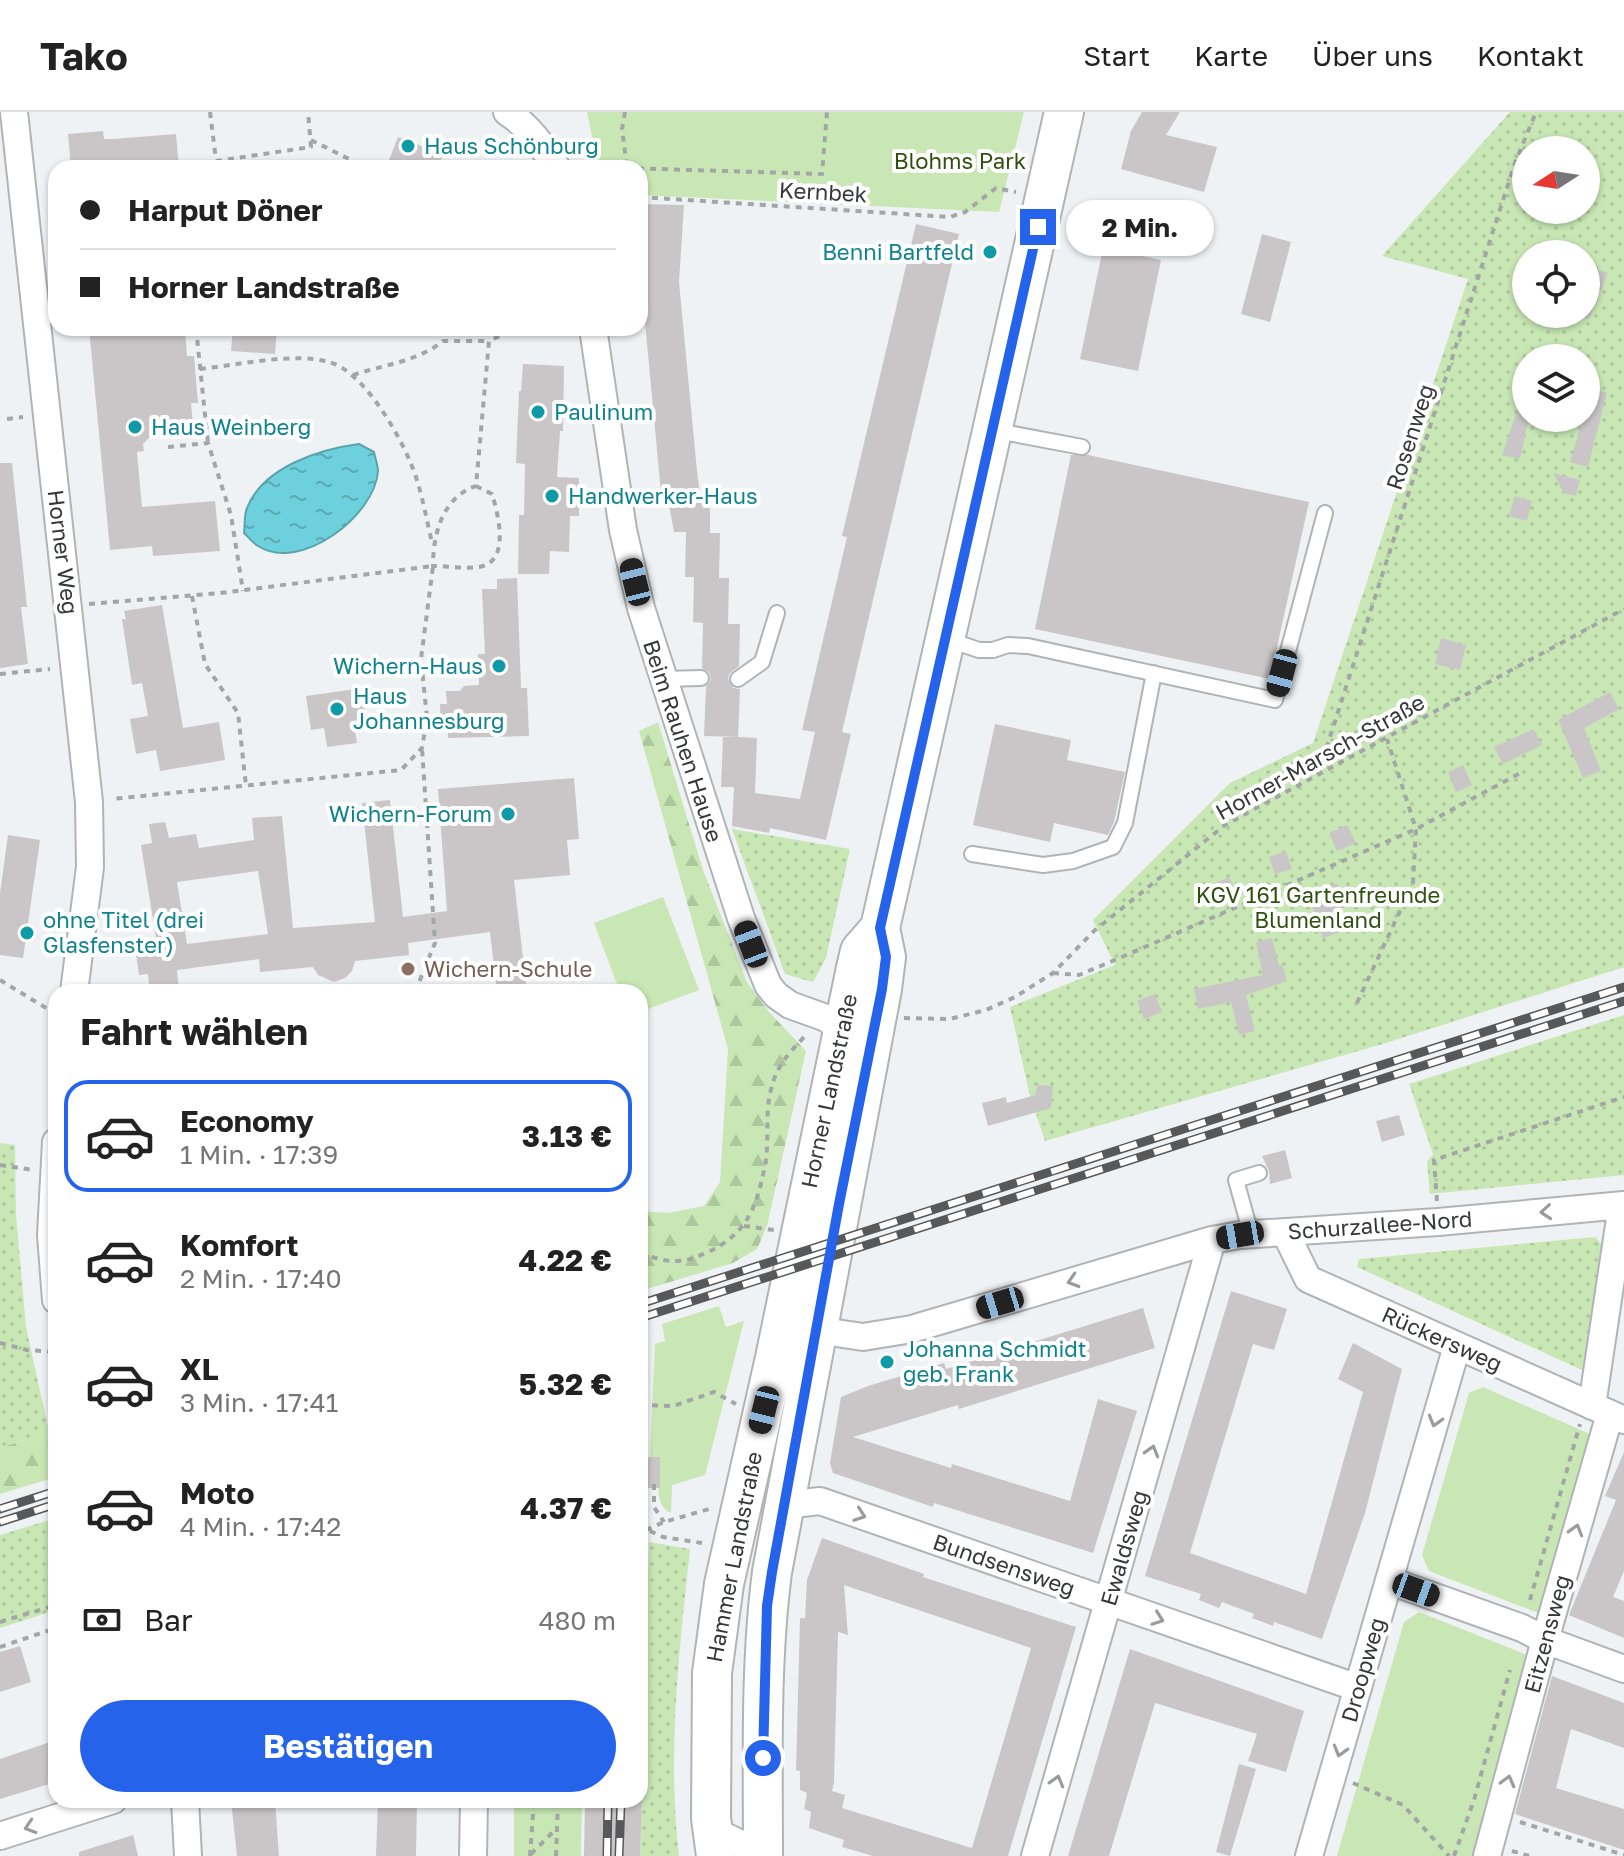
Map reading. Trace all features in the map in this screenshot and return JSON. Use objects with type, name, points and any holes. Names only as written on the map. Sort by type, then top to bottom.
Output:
[{"type":"main road","name":"Horner Landstraße","points":[[831,1250],[886,957],[880,928],[1064,112]]},
{"type":"main road","name":"Horner Landstraße","points":[[794,1262],[823,1032],[860,951],[880,928]]},
{"type":"main road","name":"Hammer Landstraße","points":[[764,1856],[767,1606],[831,1250]]},
{"type":"main road","name":"Hammer Landstraße","points":[[714,1843],[712,1673],[724,1584],[794,1262]]},
{"type":"main road","points":[[747,1480],[735,1764],[736,1806],[746,1835],[764,1856]]},
{"type":"street","name":"Horner Weg","points":[[14,112],[89,802],[90,867],[75,984]]},
{"type":"street","points":[[519,116],[551,160]]},
{"type":"street","name":"Beim Rauhen Hause","points":[[594,336],[623,530],[641,608],[720,856],[768,985],[784,1002],[826,1018],[823,1032]]},
{"type":"street","points":[[823,1032],[852,1053],[859,1104]]},
{"type":"street","name":"Schurzallee-Nord","points":[[816,1330],[863,1337],[912,1329],[1212,1240],[1251,1234],[1438,1222],[1623,1205]]},
{"type":"street","name":"Eitzensweg","points":[[1487,1856],[1499,1813],[1533,1634],[1609,1413],[1623,1205]]},
{"type":"street","name":"Rückersweg","points":[[1285,1232],[1308,1279],[1609,1413]]},
{"type":"street","name":"Ewaldsweg","points":[[1035,1856],[1212,1240]]},
{"type":"street","points":[[775,1358],[790,1341],[816,1330]]},
{"type":"street","name":"Droopweg","points":[[1309,1856],[1457,1346]]},
{"type":"street","name":"Bundsensweg","points":[[784,1505],[820,1501],[1358,1688]]},
{"type":"street","points":[[1390,1581],[1624,1669]]},
{"type":"street","points":[[0,1836],[88,1808]]},
{"type":"street","points":[[185,1808],[188,1856]]},
{"type":"street","points":[[473,1856],[474,1808]]},
{"type":"street","points":[[714,1843],[764,1856]]},
{"type":"lane","points":[[992,430],[1082,447]]},
{"type":"lane","points":[[945,639],[979,650],[1008,645],[1028,646],[1275,700],[1325,513]]},
{"type":"lane","points":[[738,679],[762,662],[777,613]]},
{"type":"lane","points":[[972,854],[1043,865],[1073,861],[1113,847],[1125,823],[1154,673]]},
{"type":"lane","points":[[663,679],[701,678]]},
{"type":"lane","points":[[1251,1234],[1236,1180],[1259,1173]]},
{"type":"path","points":[[210,112],[216,160]]},
{"type":"path","points":[[223,160],[311,147],[308,112]]},
{"type":"path","points":[[625,112],[622,129],[625,160]]},
{"type":"path","points":[[648,169],[822,174],[827,112]]},
{"type":"path","name":"Rosenweg","points":[[1318,773],[1515,163],[1536,112]]},
{"type":"path","points":[[311,140],[351,160]]},
{"type":"path","name":"Kernbek","points":[[648,198],[950,217],[965,212],[996,188]]},
{"type":"path","points":[[197,336],[208,443],[231,515],[243,591]]},
{"type":"path","points":[[353,375],[420,355],[443,341],[489,341],[496,336]]},
{"type":"path","points":[[476,486],[489,341]]},
{"type":"path","points":[[200,369],[311,359],[332,362],[353,375],[377,404],[403,445],[416,476],[433,545],[421,659],[427,718],[422,748],[435,943],[418,984]]},
{"type":"path","points":[[168,447],[208,443]]},
{"type":"path","points":[[70,605],[243,591],[433,566],[479,567],[492,562],[498,551],[499,517],[492,494],[476,486],[461,491],[449,502],[433,545]]},
{"type":"path","points":[[192,596],[205,664],[238,713],[246,786]]},
{"type":"path","name":"Horner-Marsch-Straße","points":[[877,1014],[916,1020],[950,1019],[986,1010],[1015,997],[1053,973],[1094,931],[1225,825],[1624,609]]},
{"type":"path","points":[[0,674],[76,666]]},
{"type":"path","points":[[1357,1003],[1413,883],[1416,829],[1387,739]]},
{"type":"path","points":[[89,802],[401,770],[422,748]]},
{"type":"path","points":[[1053,973],[1079,975],[1416,829],[1524,771]]},
{"type":"path","points":[[0,980],[48,1009]]},
{"type":"path","points":[[648,1256],[673,1262],[691,1259],[718,1247],[744,1226],[765,1166],[766,1114],[772,1084],[783,1059],[823,1032]]},
{"type":"path","points":[[1438,1222],[1434,1160],[1624,1097]]},
{"type":"path","points":[[0,1165],[48,1172]]},
{"type":"path","points":[[744,1226],[767,1229]]},
{"type":"path","points":[[0,1343],[48,1351]]},
{"type":"path","points":[[648,1405],[673,1406],[714,1392],[739,1405]]},
{"type":"path","points":[[1333,1774],[1403,1805],[1451,1856],[1533,1634],[1576,1428],[1609,1413]]},
{"type":"path","points":[[654,1484],[654,1507],[664,1522]]},
{"type":"path","points":[[702,1543],[663,1537],[648,1530],[709,1509]]},
{"type":"path","points":[[0,1622],[48,1607]]},
{"type":"path","points":[[0,1647],[48,1631]]},
{"type":"path","points":[[531,1855],[534,1808]]},
{"type":"path","points":[[556,1856],[558,1808]]},
{"type":"path","points":[[1499,1813],[1624,1855]]},
{"type":"path","points":[[531,1855],[557,1828]]},
{"type":"green space","name":"Blohms Park","points":[[587,112],[1024,112],[999,212],[648,195],[648,160],[597,160]]},
{"type":"green space","name":"KGV 161 Gartenfreunde Blumenland","points":[[1510,112],[1624,112],[1624,967],[1386,1043],[1045,1141],[1030,1096],[1010,1007],[1115,965],[1093,920],[1230,783],[1313,743],[1468,279],[1382,256]]},
{"type":"green space","points":[[658,722],[703,870],[747,982],[769,1012],[806,1051],[767,1226],[757,1249],[733,1263],[648,1289],[648,1212],[668,1213],[704,1206],[720,1182],[728,1049],[639,731]]},
{"type":"green space","points":[[732,829],[850,849],[826,958],[813,982],[785,974]]},
{"type":"green space","points":[[663,897],[699,990],[648,1009],[648,984],[617,984],[594,923]]},
{"type":"green space","points":[[1624,1015],[1624,1175],[1430,1194],[1427,1162],[1433,1154],[1409,1084]]},
{"type":"green space","points":[[0,1143],[15,1145],[16,1215],[26,1327],[48,1432],[0,1448]]},
{"type":"green space","points":[[1595,1237],[1602,1245],[1605,1258],[1584,1371],[1357,1267],[1359,1259]]},
{"type":"green space","points":[[719,1306],[726,1327],[744,1321],[705,1475],[672,1485],[671,1513],[661,1504],[659,1497],[660,1458],[650,1457],[655,1344],[665,1341],[662,1324]]},
{"type":"green space","points":[[1483,1387],[1592,1435],[1541,1614],[1429,1571],[1422,1555],[1469,1393]]},
{"type":"green space","points":[[48,1432],[48,1479],[0,1494],[0,1448]]},
{"type":"green space","points":[[48,1520],[48,1613],[0,1628],[0,1535]]},
{"type":"green space","points":[[649,1542],[690,1549],[674,1740],[679,1856],[640,1856],[641,1808],[648,1808]]},
{"type":"green space","points":[[1419,1612],[1530,1656],[1473,1856],[1337,1856],[1404,1622]]},
{"type":"green space","points":[[514,1808],[582,1808],[581,1856],[514,1856]]},
{"type":"water","points":[[359,444],[374,452],[378,471],[374,488],[364,506],[333,536],[294,552],[275,552],[258,546],[244,533],[247,508],[266,481],[294,462],[327,450]]},
{"type":"building","points":[[1142,112],[1180,112],[1166,135],[1217,147],[1204,192],[1121,169],[1131,131]]},
{"type":"building","points":[[103,131],[104,139],[113,139],[176,134],[178,160],[70,160],[68,134]]},
{"type":"building","name":"Haus Schönburg","points":[[398,137],[443,154],[441,160],[389,160]]},
{"type":"building","points":[[648,204],[684,205],[679,282],[697,471],[700,495],[704,495],[703,507],[710,507],[710,533],[720,533],[719,578],[729,578],[728,624],[740,624],[739,666],[729,674],[728,679],[733,688],[740,689],[738,737],[704,736],[706,687],[711,679],[709,672],[702,668],[703,623],[693,622],[694,577],[685,577],[686,532],[674,532],[667,494],[661,493],[646,336]]},
{"type":"building","points":[[916,224],[959,234],[842,732],[851,734],[826,840],[770,828],[769,833],[732,826],[734,787],[721,787],[723,736],[757,738],[755,793],[800,799],[815,732],[802,730],[847,537],[842,536]]},
{"type":"building","points":[[1262,234],[1291,242],[1270,322],[1241,314]]},
{"type":"building","points":[[1103,248],[1161,260],[1138,371],[1080,359]]},
{"type":"building","points":[[1600,270],[1608,273],[1600,292]]},
{"type":"building","name":"Haus Weinberg","points":[[90,336],[186,336],[187,356],[194,356],[198,403],[191,403],[193,426],[158,429],[143,444],[144,451],[137,452],[142,507],[215,501],[220,551],[153,556],[152,546],[110,550]]},
{"type":"building","points":[[232,336],[276,336],[275,354],[231,351]]},
{"type":"building","points":[[523,364],[564,366],[563,431],[560,431],[557,477],[579,478],[579,516],[570,516],[569,552],[550,551],[549,574],[518,574],[519,515],[524,515],[525,464],[516,463]]},
{"type":"building","points":[[1600,391],[1607,393],[1600,420]]},
{"type":"building","points":[[1512,426],[1512,432],[1526,432],[1520,459],[1502,455]]},
{"type":"building","points":[[1579,432],[1597,432],[1588,467],[1570,462]]},
{"type":"building","points":[[1071,455],[1088,455],[1309,502],[1270,679],[1035,629]]},
{"type":"building","points":[[0,463],[12,463],[27,607],[21,607],[28,664],[0,668]]},
{"type":"building","points":[[1553,473],[1580,480],[1576,496],[1564,493]]},
{"type":"building","points":[[1515,496],[1532,501],[1527,521],[1509,516]]},
{"type":"building","name":"Wichern-Haus","points":[[517,578],[521,688],[527,688],[529,736],[448,738],[448,726],[441,726],[440,704],[447,704],[446,691],[460,691],[464,686],[479,685],[478,654],[485,654],[482,589],[497,589],[497,579]]},
{"type":"building","points":[[162,605],[183,728],[219,722],[225,760],[160,771],[156,750],[136,754],[130,719],[148,716],[142,683],[132,685],[122,619],[126,619],[124,611]]},
{"type":"building","points":[[1441,638],[1466,645],[1460,670],[1435,664]]},
{"type":"building","name":"Haus Johannesburg","points":[[363,688],[367,722],[354,724],[357,743],[327,747],[324,728],[311,730],[306,696]]},
{"type":"building","points":[[1610,692],[1619,709],[1584,728],[1601,771],[1583,778],[1558,720]]},
{"type":"building","points":[[995,724],[1071,740],[1067,760],[1125,772],[1114,822],[1108,835],[1054,823],[1050,842],[973,825]]},
{"type":"building","points":[[1534,729],[1542,745],[1503,764],[1494,747]]},
{"type":"building","points":[[1463,765],[1472,785],[1456,792],[1448,772]]},
{"type":"building","points":[[574,778],[579,839],[567,840],[570,875],[514,880],[526,984],[496,984],[490,932],[408,943],[409,955],[355,961],[352,971],[345,978],[334,982],[318,975],[313,967],[260,972],[259,959],[177,970],[178,984],[149,984],[148,974],[139,975],[134,941],[156,938],[141,845],[152,843],[149,824],[165,822],[169,838],[196,834],[199,848],[254,840],[252,818],[282,816],[293,928],[375,922],[362,803],[390,800],[403,917],[447,911],[438,789]],"holes":[[[258,871],[268,934],[187,944],[177,882]]]},
{"type":"building","points":[[1347,825],[1356,843],[1337,851],[1329,833]]},
{"type":"building","points":[[8,835],[40,840],[23,958],[0,955],[0,893]]},
{"type":"building","points":[[1286,851],[1292,869],[1275,874],[1269,857]]},
{"type":"building","points":[[1229,877],[1236,893],[1218,901],[1212,885]]},
{"type":"building","points":[[1337,883],[1346,907],[1333,912],[1340,932],[1323,938],[1308,894]]},
{"type":"building","points":[[1272,938],[1279,966],[1282,964],[1287,981],[1246,995],[1255,1031],[1239,1035],[1231,1002],[1198,1009],[1194,989],[1263,975],[1256,942]]},
{"type":"building","points":[[1155,994],[1162,1012],[1144,1019],[1137,1001]]},
{"type":"building","points":[[1037,1085],[1053,1086],[1051,1108],[988,1126],[982,1103],[1006,1097],[1007,1103],[1036,1095]]},
{"type":"building","points":[[1399,1115],[1405,1135],[1382,1142],[1376,1121]]},
{"type":"building","points":[[1285,1150],[1292,1178],[1270,1184],[1269,1171],[1262,1156]]},
{"type":"building","points":[[1231,1291],[1287,1309],[1274,1350],[1253,1344],[1190,1553],[1306,1594],[1363,1392],[1338,1379],[1353,1343],[1402,1369],[1365,1513],[1322,1639],[1274,1622],[1273,1626],[1252,1618],[1254,1614],[1222,1602],[1219,1608],[1199,1600],[1201,1594],[1145,1576]]},
{"type":"building","points":[[1143,1308],[1155,1348],[959,1409],[958,1405],[853,1437],[1070,1501],[1098,1399],[1137,1411],[1093,1553],[934,1503],[933,1507],[833,1473],[830,1463],[841,1397],[944,1363],[946,1369]]},
{"type":"building","points":[[1624,1452],[1624,1571],[1613,1597],[1624,1601],[1624,1638],[1569,1615],[1616,1500],[1605,1496]]},
{"type":"building","points":[[648,1457],[660,1457],[660,1488],[648,1488]]},
{"type":"building","points":[[822,1538],[924,1574],[923,1577],[1076,1627],[1008,1856],[873,1856],[842,1847],[844,1840],[809,1828],[811,1812],[804,1809],[807,1793],[800,1790],[800,1771],[796,1770],[800,1618],[805,1618],[807,1580]],"holes":[[[844,1585],[1031,1648],[972,1848],[842,1808],[845,1795],[832,1791],[838,1632],[848,1635]]]},
{"type":"building","points":[[20,1646],[31,1682],[0,1692],[0,1652]]},
{"type":"building","points":[[1130,1649],[1304,1711],[1286,1772],[1248,1761],[1257,1734],[1155,1703],[1109,1856],[1068,1856]]},
{"type":"building","points":[[1552,1676],[1624,1703],[1624,1748],[1571,1729],[1556,1788],[1624,1809],[1624,1850],[1515,1814]]},
{"type":"building","points":[[48,1743],[48,1784],[0,1799],[0,1759]]},
{"type":"building","points":[[1239,1764],[1256,1769],[1230,1856],[1216,1852]]},
{"type":"building","points":[[232,1808],[276,1808],[279,1856],[237,1856]]},
{"type":"building","points":[[378,1808],[417,1808],[416,1856],[376,1856]]},
{"type":"building","points":[[585,1808],[642,1808],[640,1856],[584,1856]]},
{"type":"building","points":[[133,1835],[138,1856],[79,1856],[79,1852]]},
{"type":"railway","points":[[648,1301],[1624,987]]},
{"type":"railway","points":[[648,1315],[1624,1001]]},
{"type":"railway","points":[[0,1509],[48,1494]]},
{"type":"railway","points":[[0,1522],[48,1507]]},
{"type":"railway","points":[[607,1856],[608,1808]]},
{"type":"railway","points":[[619,1856],[621,1808]]},
{"type":"place","name":"Haus Schönburg","points":[[408,146]]},
{"type":"place","name":"Benni Bartfeld","points":[[990,252]]},
{"type":"place","name":"Paulinum","points":[[538,412]]},
{"type":"place","name":"Haus Weinberg","points":[[135,427]]},
{"type":"place","name":"Handwerker-Haus","points":[[552,496]]},
{"type":"place","name":"Wichern-Haus","points":[[499,666]]},
{"type":"place","name":"Haus Johannesburg","points":[[337,709]]},
{"type":"place","name":"Wichern-Forum","points":[[508,814]]},
{"type":"place","name":"ohne Titel (drei Glasfenster)","points":[[27,933]]},
{"type":"place","name":"Wichern-Schule","points":[[408,969]]},
{"type":"place","name":"Johanna Schmidt geb. Frank","points":[[887,1362]]},
{"type":"route","points":[[763,1758],[767,1606],[839,1204],[882,989],[886,957],[880,928],[1038,227]]}]
